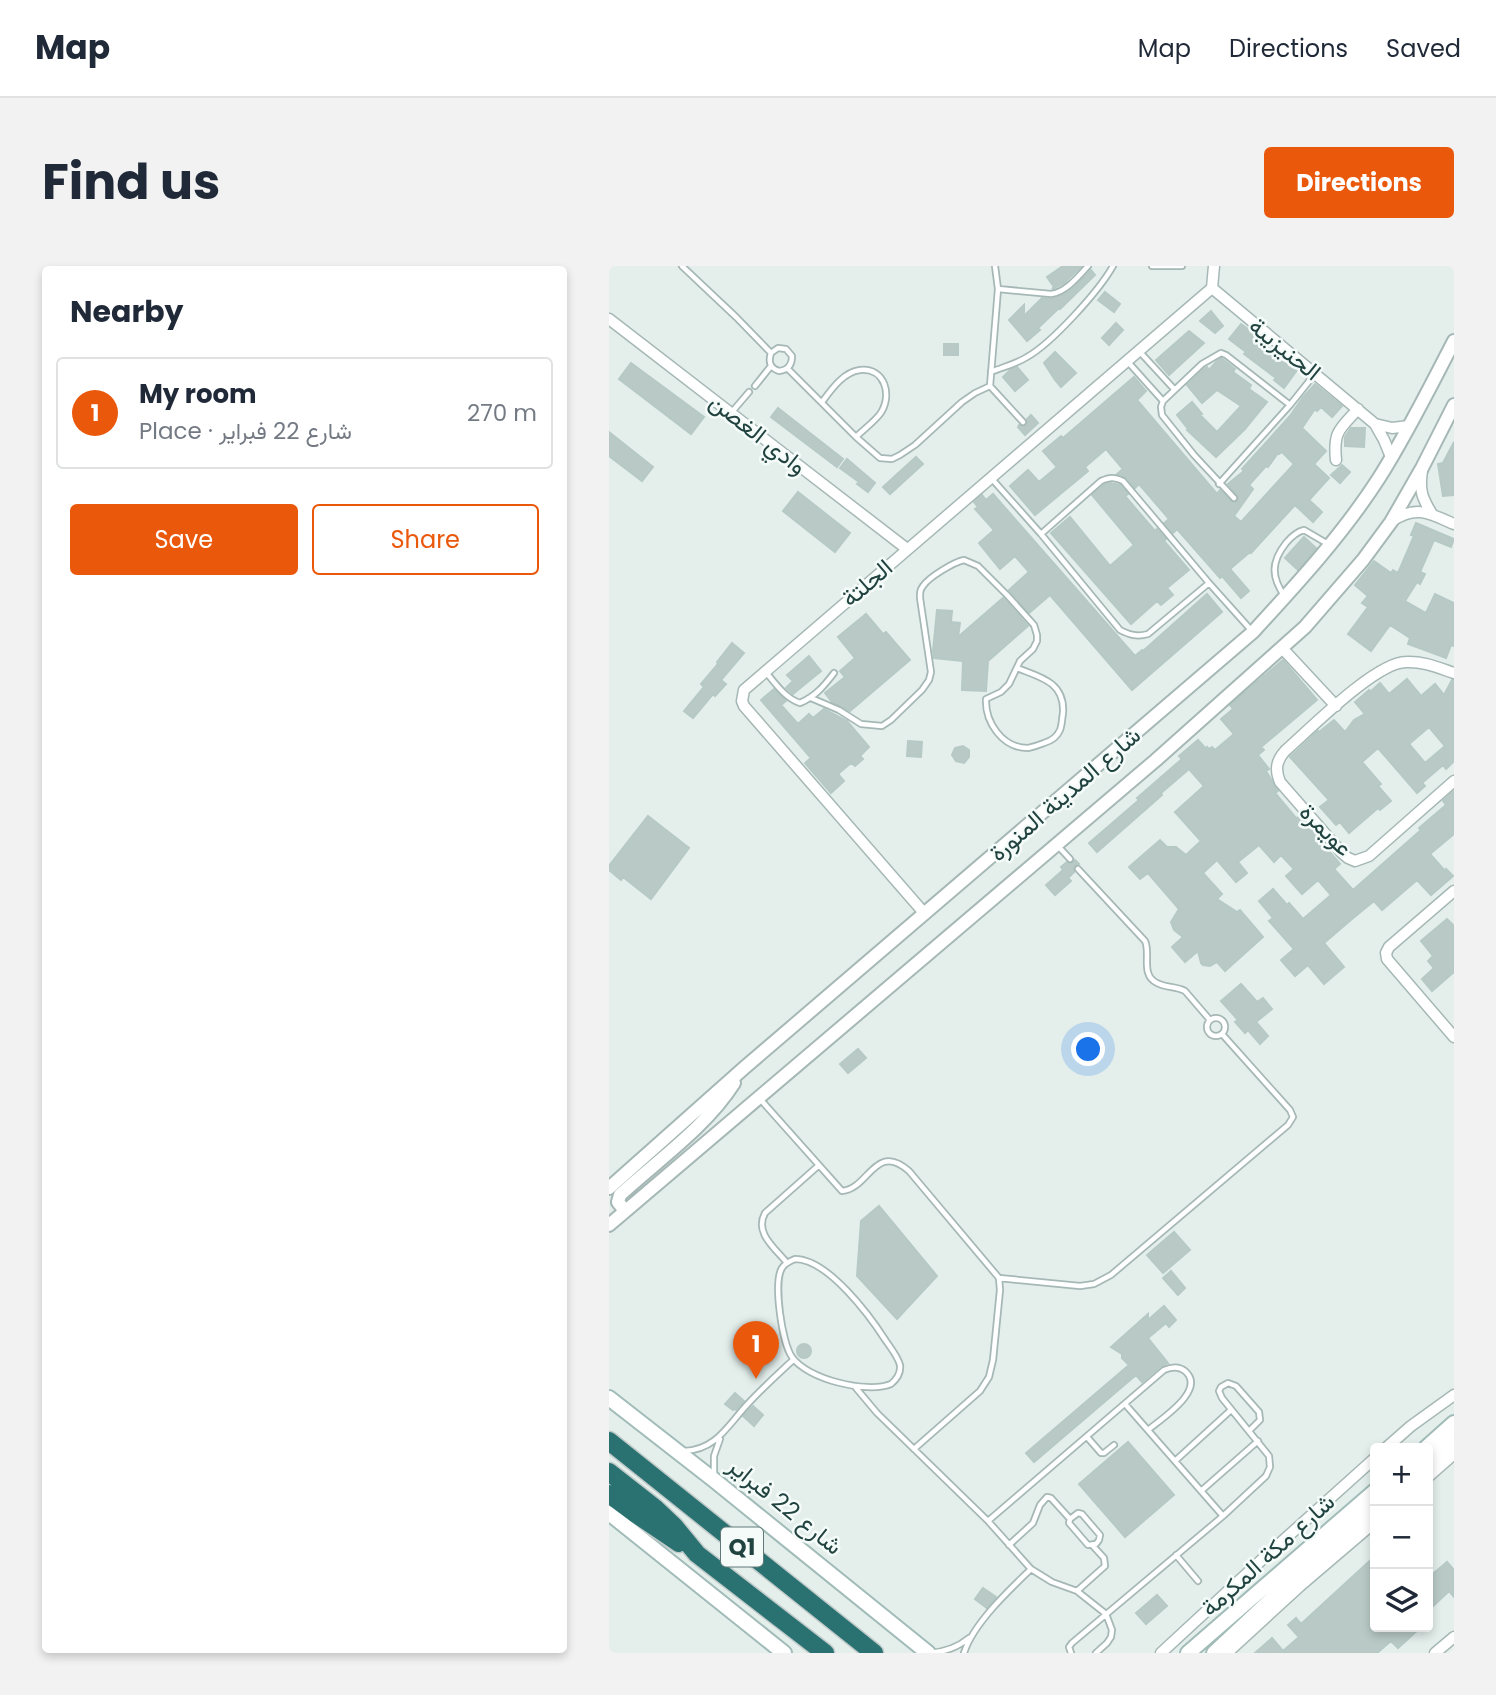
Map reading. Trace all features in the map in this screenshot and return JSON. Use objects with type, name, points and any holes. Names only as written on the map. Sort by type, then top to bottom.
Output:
[{"type":"highway","name":"Q1","points":[[609,1441],[874,1653]]},
{"type":"highway","name":"Q1","points":[[609,1472],[665,1517],[697,1554],[825,1653]]},
{"type":"highway","points":[[609,1494],[697,1554]]},
{"type":"main road","name":"شارع 22 فبراير","points":[[609,1398],[714,1479],[928,1653]]},
{"type":"main road","points":[[1432,1443],[1454,1423]]},
{"type":"main road","points":[[1434,1464],[1454,1440]]},
{"type":"main road","name":"شارع مكة المكرمة","points":[[1188,1653],[1370,1495]]},
{"type":"main road","name":"شارع مكة المكرمة","points":[[1214,1653],[1306,1567],[1370,1512]]},
{"type":"main road","points":[[609,1513],[781,1652]]},
{"type":"street","points":[[1212,288],[1213,266]]},
{"type":"street","name":"الجلتة","points":[[925,914],[744,706],[744,690],[990,477],[1034,434],[1128,361],[1212,288]]},
{"type":"street","name":"الحنيزيبة","points":[[1212,288],[1375,424],[1391,457]]},
{"type":"street","name":"وادي الغصن","points":[[609,319],[907,549]]},
{"type":"street","name":"شارع المدينة المنورة","points":[[609,1188],[744,1068],[1253,632],[1315,564],[1378,478],[1454,341]]},
{"type":"street","name":"شارع المدينة المنورة","points":[[609,1225],[1156,760],[1305,627],[1363,560],[1391,522],[1454,405]]},
{"type":"street","points":[[1336,460],[1336,434],[1358,410]]},
{"type":"street","points":[[1375,424],[1391,428],[1409,426]]},
{"type":"street","points":[[1422,468],[1420,484],[1423,500],[1432,514]]},
{"type":"street","points":[[1391,522],[1403,514],[1417,511],[1454,523]]},
{"type":"street","points":[[1282,648],[1336,706]]},
{"type":"street","name":"عويمرة","points":[[1454,673],[1417,662],[1394,663],[1363,683],[1279,758],[1276,774],[1280,782],[1348,858],[1355,861],[1369,856],[1454,781]]},
{"type":"street","points":[[1454,891],[1389,947],[1386,956],[1454,1037]]},
{"type":"street","points":[[625,1211],[618,1202],[619,1195],[713,1111],[744,1068]]},
{"type":"street","points":[[1392,1443],[1454,1395]]},
{"type":"street","points":[[1434,1464],[1454,1454]]},
{"type":"street","name":"شارع مكة المكرمة","points":[[1161,1653],[1370,1462]]},
{"type":"street","points":[[1434,1464],[1454,1464]]},
{"type":"street","name":"شارع مكة المكرمة","points":[[1227,1653],[1370,1525]]},
{"type":"street","points":[[1437,1652],[1454,1637]]},
{"type":"lane","points":[[682,266],[771,354]]},
{"type":"lane","points":[[995,266],[998,289],[990,386],[1023,422]]},
{"type":"lane","points":[[998,289],[1059,293],[1088,266]]},
{"type":"lane","points":[[991,372],[1027,358],[1052,337],[1099,286],[1113,266]]},
{"type":"lane","points":[[1152,266],[1182,266]]},
{"type":"lane","points":[[782,348],[790,352],[792,361],[787,368],[779,370],[769,362],[771,354],[782,348]]},
{"type":"lane","points":[[1139,351],[1174,389]]},
{"type":"lane","points":[[1234,498],[1219,484],[1162,415],[1163,401],[1202,364],[1221,353],[1290,405]]},
{"type":"lane","points":[[1128,361],[1163,401]]},
{"type":"lane","points":[[755,386],[771,366]]},
{"type":"lane","points":[[787,368],[880,458],[892,459],[915,445],[962,402],[990,386]]},
{"type":"lane","points":[[821,402],[843,379],[860,370],[879,377],[886,387],[887,401],[881,413],[856,437]]},
{"type":"lane","points":[[1219,484],[1315,373]]},
{"type":"lane","points":[[731,413],[749,392]]},
{"type":"lane","points":[[990,477],[1120,630],[1128,635],[1148,634],[1209,583]]},
{"type":"lane","points":[[1041,534],[1101,481],[1115,477],[1123,481],[1253,632]]},
{"type":"lane","points":[[1285,597],[1276,581],[1274,566],[1291,537],[1304,530],[1329,544]]},
{"type":"lane","points":[[811,698],[847,714],[861,724],[881,726],[891,720],[922,690],[932,672],[921,590],[925,583],[964,559],[978,566],[1034,625],[1037,641],[1033,649],[1020,661],[1005,689],[986,699],[986,713],[999,736],[1009,743],[1029,748],[1051,741],[1061,729],[1062,699],[1049,681],[1017,668]]},
{"type":"lane","points":[[764,670],[783,692],[793,701],[800,703],[811,698],[834,673]]},
{"type":"lane","points":[[1056,844],[1070,859]]},
{"type":"lane","points":[[1078,869],[1145,941],[1148,951],[1147,970],[1152,980],[1185,991],[1210,1020]]},
{"type":"lane","points":[[1210,1020],[1218,1018],[1224,1023],[1222,1034]]},
{"type":"lane","points":[[1210,1020],[1207,1027],[1210,1034],[1222,1034]]},
{"type":"lane","points":[[999,1279],[1080,1286],[1106,1279],[1288,1125],[1293,1117],[1290,1110],[1222,1034]]},
{"type":"lane","points":[[759,1097],[838,1188],[846,1191],[885,1161],[902,1164],[999,1279],[992,1369],[989,1377],[980,1391],[914,1449]]},
{"type":"lane","points":[[787,1263],[762,1232],[762,1219],[765,1213],[818,1166]]},
{"type":"lane","points":[[804,1259],[846,1290],[868,1314],[896,1356],[900,1369],[891,1384],[874,1388],[855,1387],[813,1372],[793,1360],[784,1338],[779,1274],[787,1263],[804,1259]]},
{"type":"lane","points":[[678,1451],[691,1451],[713,1443],[743,1408],[793,1360]]},
{"type":"lane","points":[[988,1521],[1164,1370],[1179,1368],[1188,1374],[1191,1384],[1189,1394],[1148,1430]]},
{"type":"lane","points":[[1071,1653],[1070,1645],[1264,1479],[1270,1467],[1269,1456],[1220,1395],[1221,1387],[1228,1383],[1236,1386],[1260,1415],[1249,1431]]},
{"type":"lane","points":[[855,1387],[869,1405],[988,1521],[1031,1569],[1044,1578],[1077,1591],[1106,1614],[1111,1625],[1111,1637],[1095,1653]]},
{"type":"lane","points":[[1125,1404],[1223,1516]]},
{"type":"lane","points":[[1175,1461],[1231,1410]]},
{"type":"lane","points":[[714,1479],[714,1457],[722,1435]]},
{"type":"lane","points":[[1087,1436],[1101,1453],[1114,1444]]},
{"type":"lane","points":[[1201,1491],[1258,1441]]},
{"type":"lane","points":[[1009,1545],[1033,1523],[1040,1505],[1047,1497],[1070,1519],[1069,1523],[1088,1545],[1098,1543],[1100,1535],[1080,1513],[1070,1519]]},
{"type":"lane","points":[[1077,1591],[1105,1566],[1104,1558],[1093,1545]]},
{"type":"lane","points":[[1176,1555],[1198,1581]]},
{"type":"lane","points":[[964,1653],[972,1635],[1001,1599],[1031,1569]]},
{"type":"lane","points":[[928,1653],[952,1649],[972,1635]]},
{"type":"building","points":[[1063,266],[1082,266],[1064,283],[1052,289],[1054,287],[1047,277]]},
{"type":"building","points":[[1091,270],[1095,275],[1027,341],[1009,320],[1024,305],[1024,316],[1042,298],[1052,299],[1064,294]]},
{"type":"building","points":[[1105,292],[1120,304],[1114,312],[1098,300]]},
{"type":"building","points":[[1211,311],[1223,326],[1215,333],[1200,321]]},
{"type":"building","points":[[1116,323],[1123,330],[1109,345],[1102,338]]},
{"type":"building","points":[[1241,324],[1297,370],[1284,388],[1274,380],[1276,378],[1229,339]]},
{"type":"building","points":[[1189,331],[1204,343],[1169,375],[1156,360]]},
{"type":"building","points":[[944,344],[958,344],[958,355],[944,355]]},
{"type":"building","points":[[1055,352],[1076,373],[1061,387],[1044,363]]},
{"type":"building","points":[[1221,358],[1235,369],[1233,372],[1251,385],[1249,389],[1267,402],[1245,429],[1216,457],[1187,430],[1177,415],[1192,402],[1202,414],[1200,415],[1217,432],[1241,406],[1217,390],[1202,403],[1187,385],[1205,368],[1209,370]]},
{"type":"building","points":[[631,363],[704,417],[691,434],[619,379]]},
{"type":"building","points":[[1017,367],[1028,380],[1015,391],[1003,377]]},
{"type":"building","points":[[1134,377],[1146,391],[1137,400],[1217,494],[1220,490],[1233,503],[1238,501],[1238,496],[1228,484],[1244,471],[1242,469],[1315,384],[1342,406],[1332,417],[1321,407],[1317,411],[1315,409],[1302,428],[1326,451],[1314,464],[1329,478],[1309,500],[1322,512],[1313,522],[1295,505],[1251,553],[1230,569],[1249,591],[1241,598],[1177,529],[1173,533],[1164,523],[1169,519],[1139,484],[1135,488],[1126,477],[1117,474],[1123,469],[1106,449],[1085,467],[1088,471],[1035,515],[1010,486],[1028,470],[1039,482],[1057,467],[1043,451],[1061,436],[1063,438]],"holes":[[[1282,452],[1294,464],[1241,522],[1234,516],[1253,489],[1249,485],[1278,453]]]},
{"type":"building","points":[[778,408],[843,459],[837,467],[771,417]]},
{"type":"building","points":[[1031,415],[1038,423],[1025,435],[1018,427],[1026,426]]},
{"type":"building","points":[[1351,428],[1365,428],[1364,447],[1345,446],[1345,437]]},
{"type":"building","points":[[609,432],[653,467],[642,481],[609,456]]},
{"type":"building","points":[[1454,442],[1454,495],[1443,496],[1438,464],[1443,463]]},
{"type":"building","points":[[916,457],[923,464],[890,494],[883,487]]},
{"type":"building","points":[[847,459],[875,483],[868,492],[840,468]]},
{"type":"building","points":[[1342,465],[1350,472],[1340,483],[1331,475]]},
{"type":"building","points":[[1110,483],[1120,485],[1128,494],[1125,496],[1155,531],[1157,529],[1166,539],[1164,541],[1189,570],[1167,588],[1173,595],[1161,605],[1157,601],[1131,624],[1051,533],[1070,517],[1110,566],[1134,545],[1092,495]]},
{"type":"building","points":[[798,492],[850,533],[835,552],[783,511]]},
{"type":"building","points":[[993,494],[1135,656],[1207,594],[1222,612],[1132,690],[1050,595],[1029,613],[1009,590],[1029,572],[1015,556],[1000,569],[979,543],[994,530],[975,509],[978,507],[974,502],[982,495],[986,500]]},
{"type":"building","points":[[1416,523],[1454,539],[1451,547],[1434,540],[1420,572],[1425,574],[1405,601],[1426,613],[1435,594],[1454,603],[1454,646],[1451,645],[1446,658],[1408,644],[1410,638],[1390,625],[1371,651],[1348,634],[1368,607],[1362,603],[1368,596],[1355,585],[1374,561],[1391,573],[1393,570],[1398,573],[1414,536],[1411,535]]},
{"type":"building","points":[[1304,537],[1316,548],[1298,570],[1285,558]]},
{"type":"building","points":[[1003,598],[1028,626],[988,661],[986,691],[962,690],[963,661],[934,658],[937,610],[952,611],[951,622],[960,623],[958,637]]},
{"type":"building","points":[[866,614],[910,660],[850,711],[832,702],[825,693],[845,677],[840,671],[855,658],[838,637]]},
{"type":"building","points":[[732,643],[744,653],[721,680],[726,684],[715,696],[713,694],[693,718],[684,711],[704,687],[701,684]]},
{"type":"building","points":[[809,656],[821,671],[793,694],[786,688],[793,681],[787,675]]},
{"type":"building","points":[[1283,660],[1317,700],[1261,747],[1264,750],[1258,755],[1269,769],[1266,771],[1278,791],[1275,793],[1296,818],[1300,817],[1340,864],[1334,869],[1353,890],[1421,830],[1419,828],[1446,805],[1443,801],[1454,791],[1454,834],[1430,854],[1453,876],[1431,895],[1417,880],[1382,910],[1374,901],[1352,919],[1324,943],[1344,967],[1324,984],[1308,965],[1295,976],[1281,960],[1294,949],[1269,921],[1273,918],[1259,901],[1273,889],[1303,919],[1331,895],[1318,880],[1302,894],[1286,876],[1294,869],[1281,855],[1274,862],[1259,845],[1238,862],[1247,873],[1236,882],[1217,860],[1203,873],[1222,894],[1217,899],[1237,912],[1240,910],[1263,937],[1225,971],[1217,962],[1210,966],[1203,965],[1198,951],[1185,962],[1172,947],[1183,937],[1174,930],[1171,922],[1179,909],[1148,873],[1140,879],[1129,867],[1160,840],[1167,847],[1176,847],[1186,855],[1201,841],[1175,812],[1204,786],[1189,769],[1097,852],[1089,843],[1139,800],[1137,798],[1182,759],[1179,756],[1198,740],[1206,749],[1212,747],[1215,750],[1234,734],[1221,719],[1233,709],[1230,705]]},
{"type":"building","points":[[1407,679],[1421,696],[1435,684],[1444,695],[1454,680],[1454,761],[1446,769],[1443,765],[1422,783],[1425,786],[1417,793],[1378,748],[1362,762],[1381,784],[1378,786],[1391,801],[1380,810],[1378,808],[1349,833],[1340,822],[1336,825],[1320,807],[1329,800],[1290,757],[1334,720],[1345,732],[1354,720],[1365,714],[1355,702],[1380,683],[1389,694]],"holes":[[[1429,727],[1445,746],[1425,763],[1409,744]]]},
{"type":"building","points":[[774,689],[786,701],[781,705],[798,724],[809,714],[813,718],[824,709],[847,721],[869,747],[860,756],[863,759],[855,766],[851,763],[838,774],[844,781],[831,793],[805,763],[811,758],[761,700]]},
{"type":"building","points":[[908,741],[922,742],[921,757],[907,756]]},
{"type":"building","points":[[963,746],[969,750],[969,757],[964,763],[956,761],[952,755],[955,748]]},
{"type":"building","points":[[648,816],[689,848],[651,899],[623,877],[621,880],[609,870],[609,866]]},
{"type":"building","points":[[1075,860],[1079,864],[1074,866],[1074,872],[1068,878],[1071,881],[1055,895],[1046,885],[1063,870],[1061,867]]},
{"type":"building","points":[[1447,919],[1454,926],[1454,972],[1432,991],[1422,979],[1434,968],[1428,961],[1433,956],[1421,941]]},
{"type":"building","points":[[1241,984],[1257,1002],[1263,998],[1272,1009],[1256,1022],[1268,1036],[1260,1044],[1248,1030],[1245,1033],[1235,1022],[1238,1020],[1221,1001]]},
{"type":"building","points":[[858,1049],[866,1058],[848,1073],[840,1064]]},
{"type":"building","points":[[879,1206],[937,1276],[897,1319],[857,1276],[861,1221]]},
{"type":"building","points":[[1174,1232],[1190,1250],[1163,1273],[1147,1255]]},
{"type":"building","points":[[1171,1271],[1185,1288],[1178,1295],[1163,1278]]},
{"type":"building","points":[[1164,1306],[1176,1320],[1169,1327],[1166,1323],[1148,1338],[1168,1363],[1142,1382],[1136,1375],[1034,1462],[1026,1453],[1129,1365],[1122,1358],[1122,1354],[1111,1347],[1148,1314],[1148,1320]]},
{"type":"building","points":[[801,1344],[807,1344],[811,1351],[807,1358],[801,1358],[797,1354],[797,1348]]},
{"type":"building","points":[[735,1393],[744,1401],[733,1410],[725,1404]]},
{"type":"building","points":[[753,1406],[763,1415],[754,1426],[743,1416]]},
{"type":"building","points":[[1128,1442],[1174,1495],[1125,1537],[1079,1484]]},
{"type":"building","points":[[1370,1561],[1370,1632],[1416,1632],[1398,1648],[1391,1641],[1377,1653],[1255,1653],[1272,1638],[1283,1651],[1299,1637],[1288,1625],[1296,1618],[1301,1624]]},
{"type":"building","points":[[1447,1562],[1454,1570],[1454,1597],[1449,1591],[1433,1606],[1433,1574]]},
{"type":"building","points":[[983,1588],[996,1597],[987,1608],[975,1599]]},
{"type":"building","points":[[1157,1595],[1167,1606],[1146,1624],[1136,1613]]},
{"type":"place","name":"My room","points":[[756,1379]]}]
